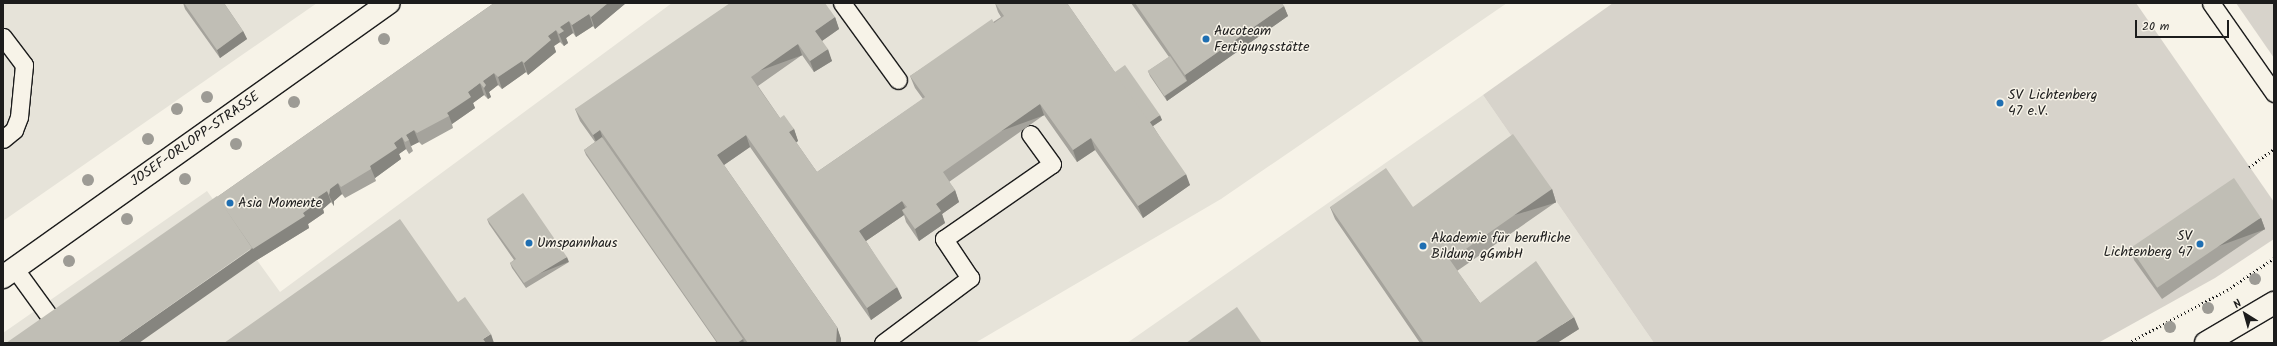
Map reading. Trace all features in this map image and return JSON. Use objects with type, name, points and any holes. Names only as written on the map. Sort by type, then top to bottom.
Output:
[{"type":"street","name":"JOSEF-ORLOPP-STRASSE","points":[[9,273],[389,3]]},
{"type":"street","points":[[2206,343],[2274,303]]},
{"type":"lane","points":[[842,3],[898,80]]},
{"type":"lane","points":[[2211,3],[2274,93]]},
{"type":"lane","points":[[3,37],[24,65],[19,117],[14,130],[3,139]]},
{"type":"lane","points":[[883,343],[970,278],[944,239],[1052,164],[1030,134]]},
{"type":"lane","points":[[9,273],[55,324]]},
{"type":"path","points":[[2249,167],[2274,149]]},
{"type":"path","points":[[2128,343],[2227,290],[2274,258]]},
{"type":"shaded area","points":[[3,3],[317,3],[3,221]]},
{"type":"shaded area","points":[[672,3],[1507,3],[1221,199],[975,343],[3,343],[3,333],[207,191],[280,292]]},
{"type":"shaded area","points":[[1613,3],[2136,3],[2274,202],[2274,239],[2215,278],[2098,343],[1654,343],[1483,95]]},
{"type":"shaded area","points":[[2236,3],[2274,3],[2274,58]]},
{"type":"shaded area","points":[[1483,95],[1654,343],[1127,343]]},
{"type":"building","points":[[184,3],[224,3],[243,31],[217,50]]},
{"type":"building","points":[[494,3],[608,3],[591,17],[589,14],[572,25],[569,21],[560,27],[564,31],[559,34],[556,30],[548,36],[551,40],[524,63],[522,61],[498,77],[494,73],[483,81],[486,85],[484,88],[480,83],[468,92],[471,97],[447,113],[449,116],[417,133],[414,130],[406,135],[409,140],[405,142],[402,137],[394,143],[397,148],[370,166],[371,169],[341,187],[338,183],[330,189],[329,195],[327,191],[318,197],[320,201],[303,213],[305,216],[253,249],[217,197]]},
{"type":"building","points":[[730,3],[825,3],[835,17],[815,31],[828,49],[810,61],[798,44],[751,77],[780,118],[784,115],[794,129],[789,132],[817,172],[925,97],[910,76],[992,19],[994,23],[1004,16],[995,3],[1067,3],[1186,174],[1138,206],[1091,138],[1073,150],[1040,104],[943,172],[955,190],[936,204],[941,211],[915,229],[902,210],[907,207],[902,201],[859,231],[897,287],[867,308],[746,135],[717,155],[837,327],[836,343],[748,343],[600,130],[593,135],[575,109]]},
{"type":"building","name":"Aucoteam Fertigungsstätte","points":[[1135,3],[1282,3],[1284,6],[1185,75]]},
{"type":"building","points":[[1170,56],[1187,81],[1164,96],[1148,71]]},
{"type":"building","points":[[1125,65],[1160,115],[1149,122],[1114,72]]},
{"type":"building","name":"Akademie für berufliche Bildung gGmbH","points":[[1513,134],[1552,189],[1450,260],[1480,303],[1536,261],[1574,317],[1534,343],[1424,343],[1330,207],[1386,168],[1413,207]]},
{"type":"building","points":[[602,137],[743,339],[737,343],[718,343],[584,150]]},
{"type":"building","name":"SV Lichtenberg 47","points":[[2234,178],[2261,218],[2157,288],[2130,248]]},
{"type":"building","name":"Umspannhaus","points":[[523,193],[567,257],[524,283],[510,263],[516,259],[487,219]]},
{"type":"building","points":[[217,196],[252,248],[117,343],[6,343]]},
{"type":"building","points":[[400,219],[458,302],[465,297],[491,334],[483,339],[486,343],[224,343]]},
{"type":"building","points":[[1237,307],[1262,343],[1186,343]]},
{"type":"place","name":"Aucoteam Fertigungsstätte","points":[[1206,39]]},
{"type":"place","name":"SV Lichtenberg 47 e.V.","points":[[2000,103]]},
{"type":"place","name":"Asia Momente","points":[[230,203]]},
{"type":"place","name":"Umspannhaus","points":[[529,243]]},
{"type":"place","name":"SV Lichtenberg 47","points":[[2200,244]]},
{"type":"place","name":"Akademie für berufliche Bildung gGmbH","points":[[1423,246]]}]
